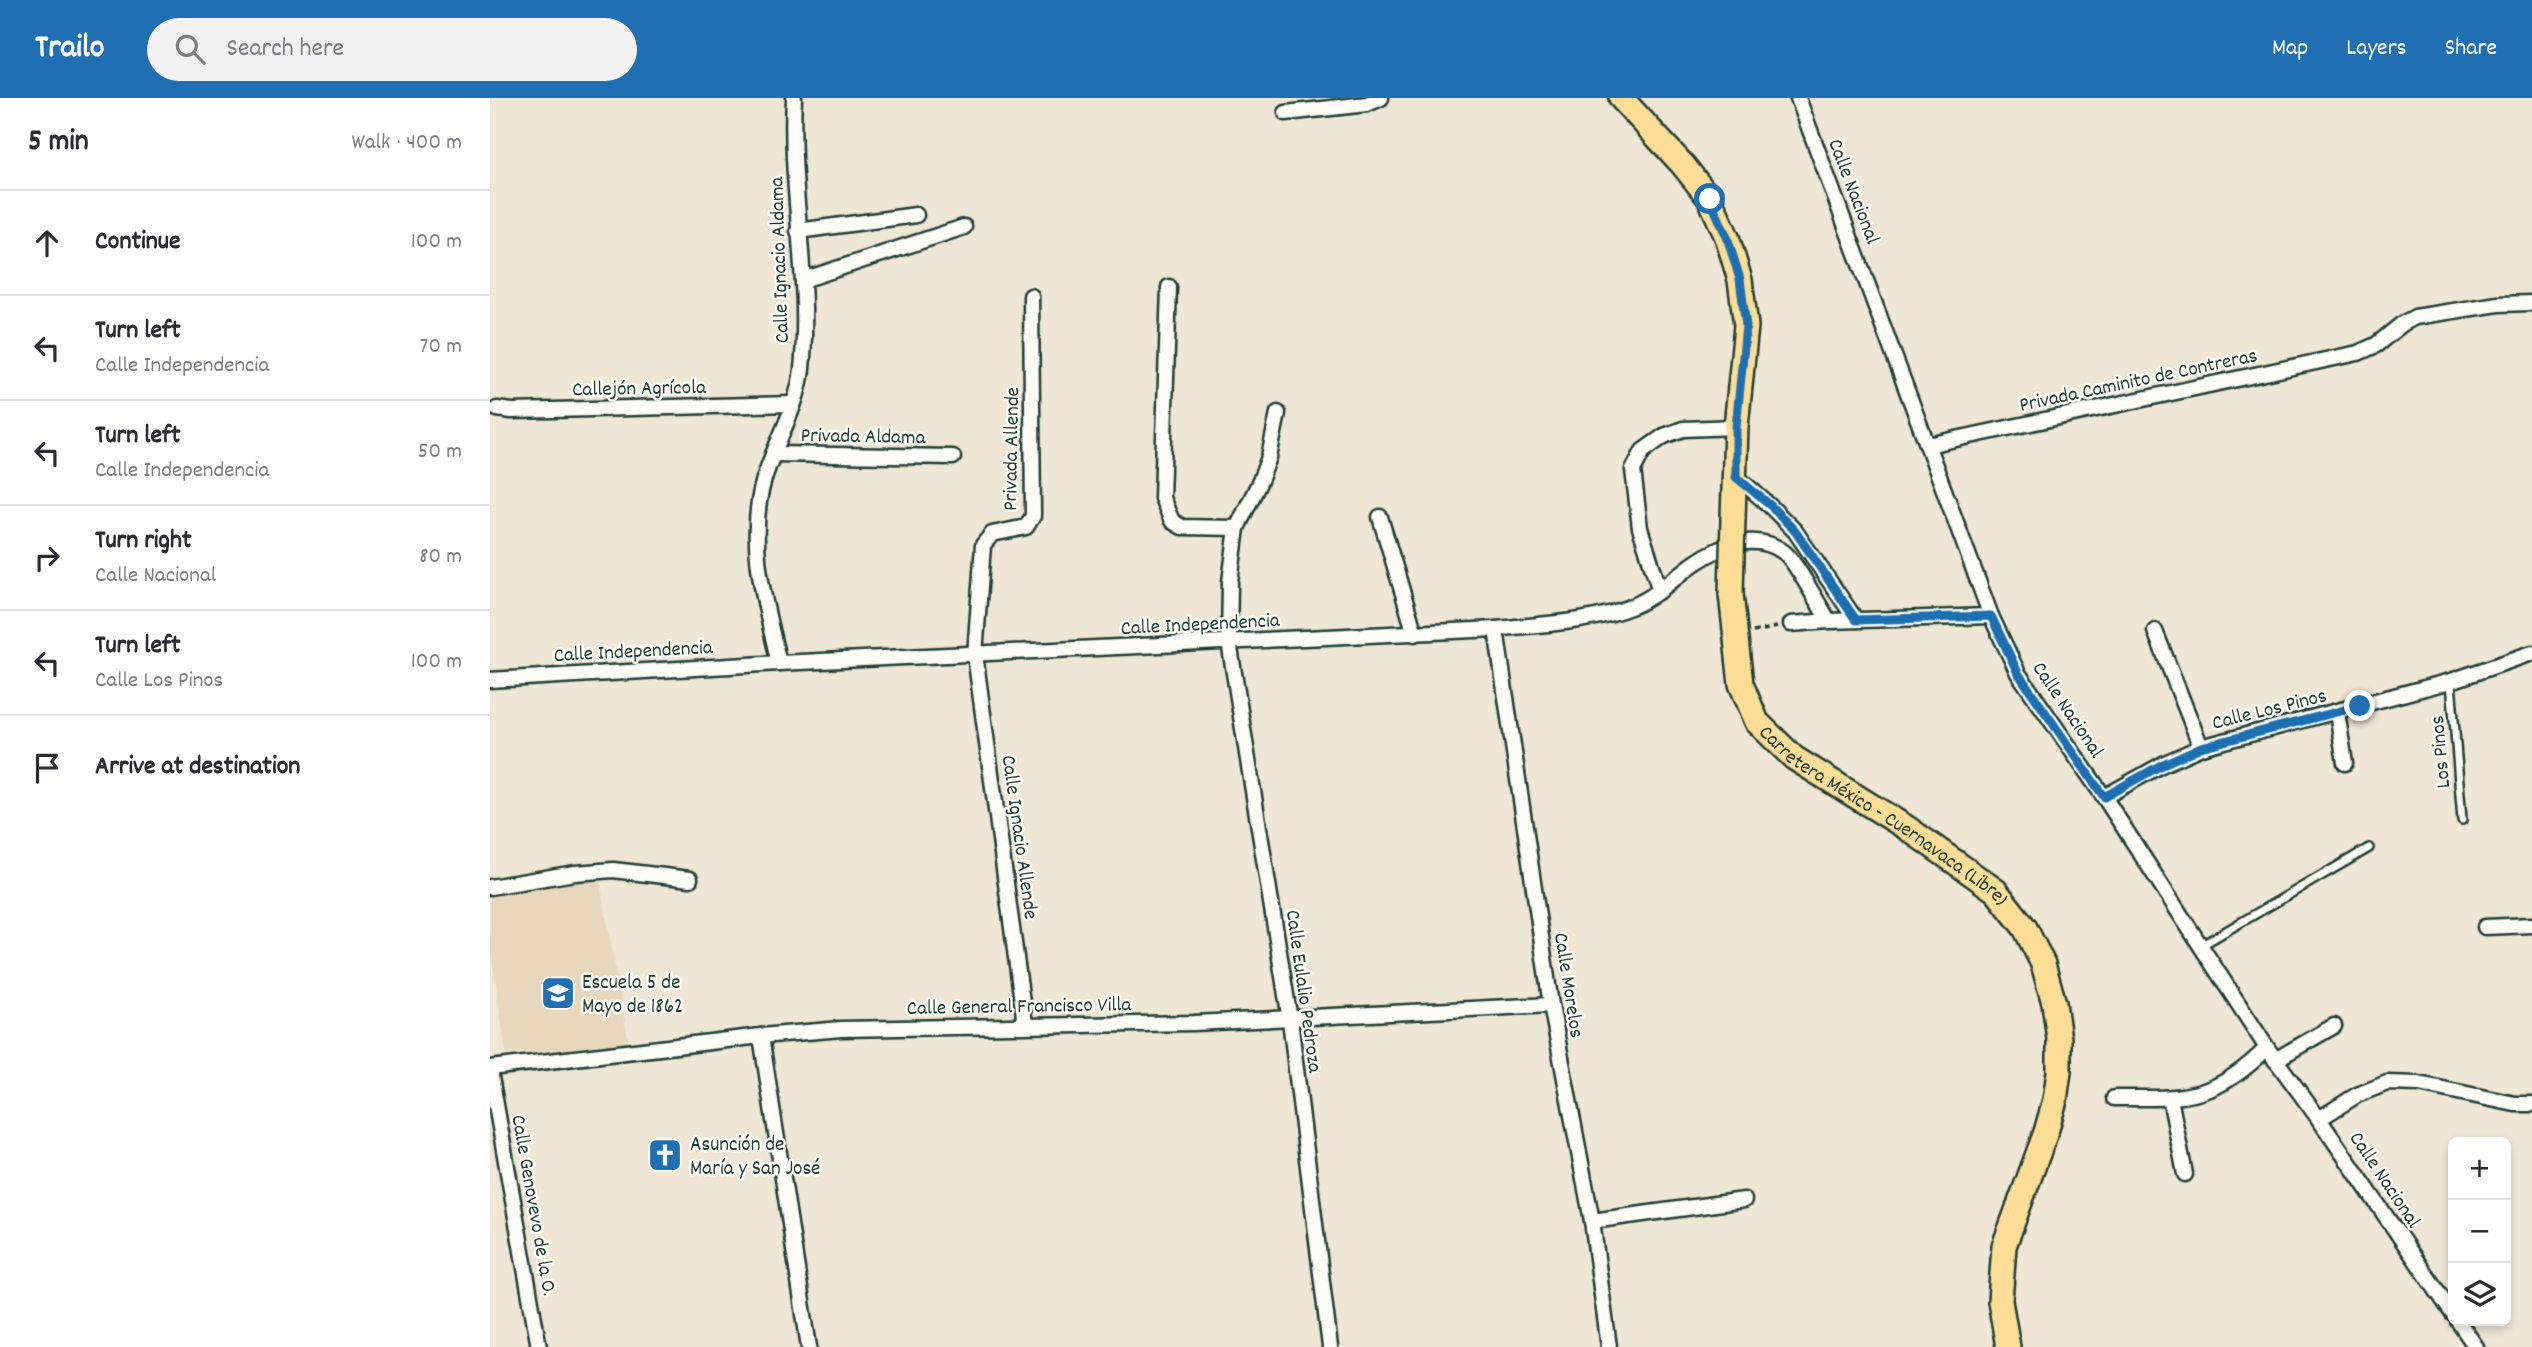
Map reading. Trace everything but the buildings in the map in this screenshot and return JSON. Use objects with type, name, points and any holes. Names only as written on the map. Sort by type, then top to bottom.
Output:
[{"type":"main road","name":"Carretera México - Cuernavaca (Libre)","points":[[1621,98],[1684,165],[1710,199],[1727,237],[1740,279],[1746,326],[1736,427],[1731,594],[1741,684],[1757,722],[1794,758],[1908,828],[1996,891],[2025,928],[2043,964],[2054,1003],[2059,1039],[2059,1072],[2046,1132],[2004,1246],[2000,1301],[2008,1347]]},
{"type":"street","name":"Calle Ignacio Aldama","points":[[779,663],[760,582],[757,535],[758,504],[802,371],[803,280],[798,231],[794,98]]},
{"type":"street","points":[[1286,113],[1367,104],[1381,98]]},
{"type":"street","name":"Calle Nacional","points":[[1798,98],[1991,616],[2018,673],[2104,797],[2271,1054],[2448,1307]]},
{"type":"street","points":[[798,231],[916,215]]},
{"type":"street","points":[[803,280],[964,227]]},
{"type":"street","points":[[1169,287],[1161,498],[1172,521],[1182,527],[1237,528]]},
{"type":"street","name":"Privada Allende","points":[[975,655],[983,545],[992,534],[1026,527],[1032,516],[1031,296]]},
{"type":"street","name":"Privada Caminito de Contreras","points":[[1928,445],[2358,353],[2376,345],[2415,317],[2498,304],[2532,303]]},
{"type":"street","name":"Callejón Agrícola","points":[[494,405],[525,411],[792,404]]},
{"type":"street","name":"Calle Eulalio Pedroza","points":[[1278,413],[1269,457],[1237,528],[1230,582],[1229,642],[1290,1020],[1330,1347]]},
{"type":"street","points":[[1660,591],[1640,528],[1633,470],[1643,451],[1664,436],[1684,429],[1736,427]]},
{"type":"street","name":"Privada Aldama","points":[[773,454],[953,457]]},
{"type":"street","points":[[1736,477],[1771,506],[1795,531],[1856,620]]},
{"type":"street","points":[[1380,517],[1415,634]]},
{"type":"street","name":"Calle Independencia","points":[[490,680],[779,663],[1496,629],[1588,618],[1634,606],[1660,591],[1696,562],[1724,547],[1753,541],[1768,543],[1786,554],[1829,621]]},
{"type":"street","points":[[1791,624],[1991,616]]},
{"type":"street","name":"Calle Morelos","points":[[1496,629],[1551,1005],[1592,1221],[1609,1347]]},
{"type":"street","points":[[2155,631],[2201,747]]},
{"type":"street","name":"Calle Los Pinos","points":[[2104,797],[2163,764],[2201,747],[2451,681],[2532,653]]},
{"type":"street","name":"Calle Ignacio Allende","points":[[975,655],[1025,1024]]},
{"type":"street","points":[[2337,712],[2345,763]]},
{"type":"street","points":[[490,887],[575,873],[613,870],[690,879]]},
{"type":"street","points":[[2485,927],[2532,925]]},
{"type":"street","name":"Calle General Francisco Villa","points":[[490,1069],[761,1036],[841,1029],[1290,1020],[1551,1005]]},
{"type":"street","points":[[2114,1098],[2198,1095],[2215,1088],[2271,1054],[2334,1026]]},
{"type":"street","points":[[761,1036],[809,1347]]},
{"type":"street","name":"Calle Genovevo de la O.","points":[[490,1069],[539,1347]]},
{"type":"street","points":[[2319,1119],[2357,1095],[2387,1083],[2419,1084],[2515,1104],[2532,1104]]},
{"type":"street","points":[[2170,1098],[2185,1174]]},
{"type":"street","points":[[1592,1221],[1744,1200]]},
{"type":"street","points":[[2461,1326],[2476,1347]]},
{"type":"lane","name":"Los Pinos","points":[[2451,681],[2462,820]]},
{"type":"lane","points":[[2202,945],[2370,848]]},
{"type":"shaded area","name":"Escuela 5 de Mayo de 1862","points":[[599,876],[629,1045],[506,1054],[490,941],[490,890]]},
{"type":"place","name":"Escuela 5 de Mayo de 1862","points":[[558,993]]},
{"type":"place","name":"Asunción de María y San José","points":[[665,1155]]},
{"type":"route","points":[[1710,199],[1727,237],[1740,279],[1746,326],[1736,427],[1736,477],[1771,506],[1795,531],[1856,620],[1991,616],[2018,673],[2104,797],[2181,754],[2360,706]]}]
